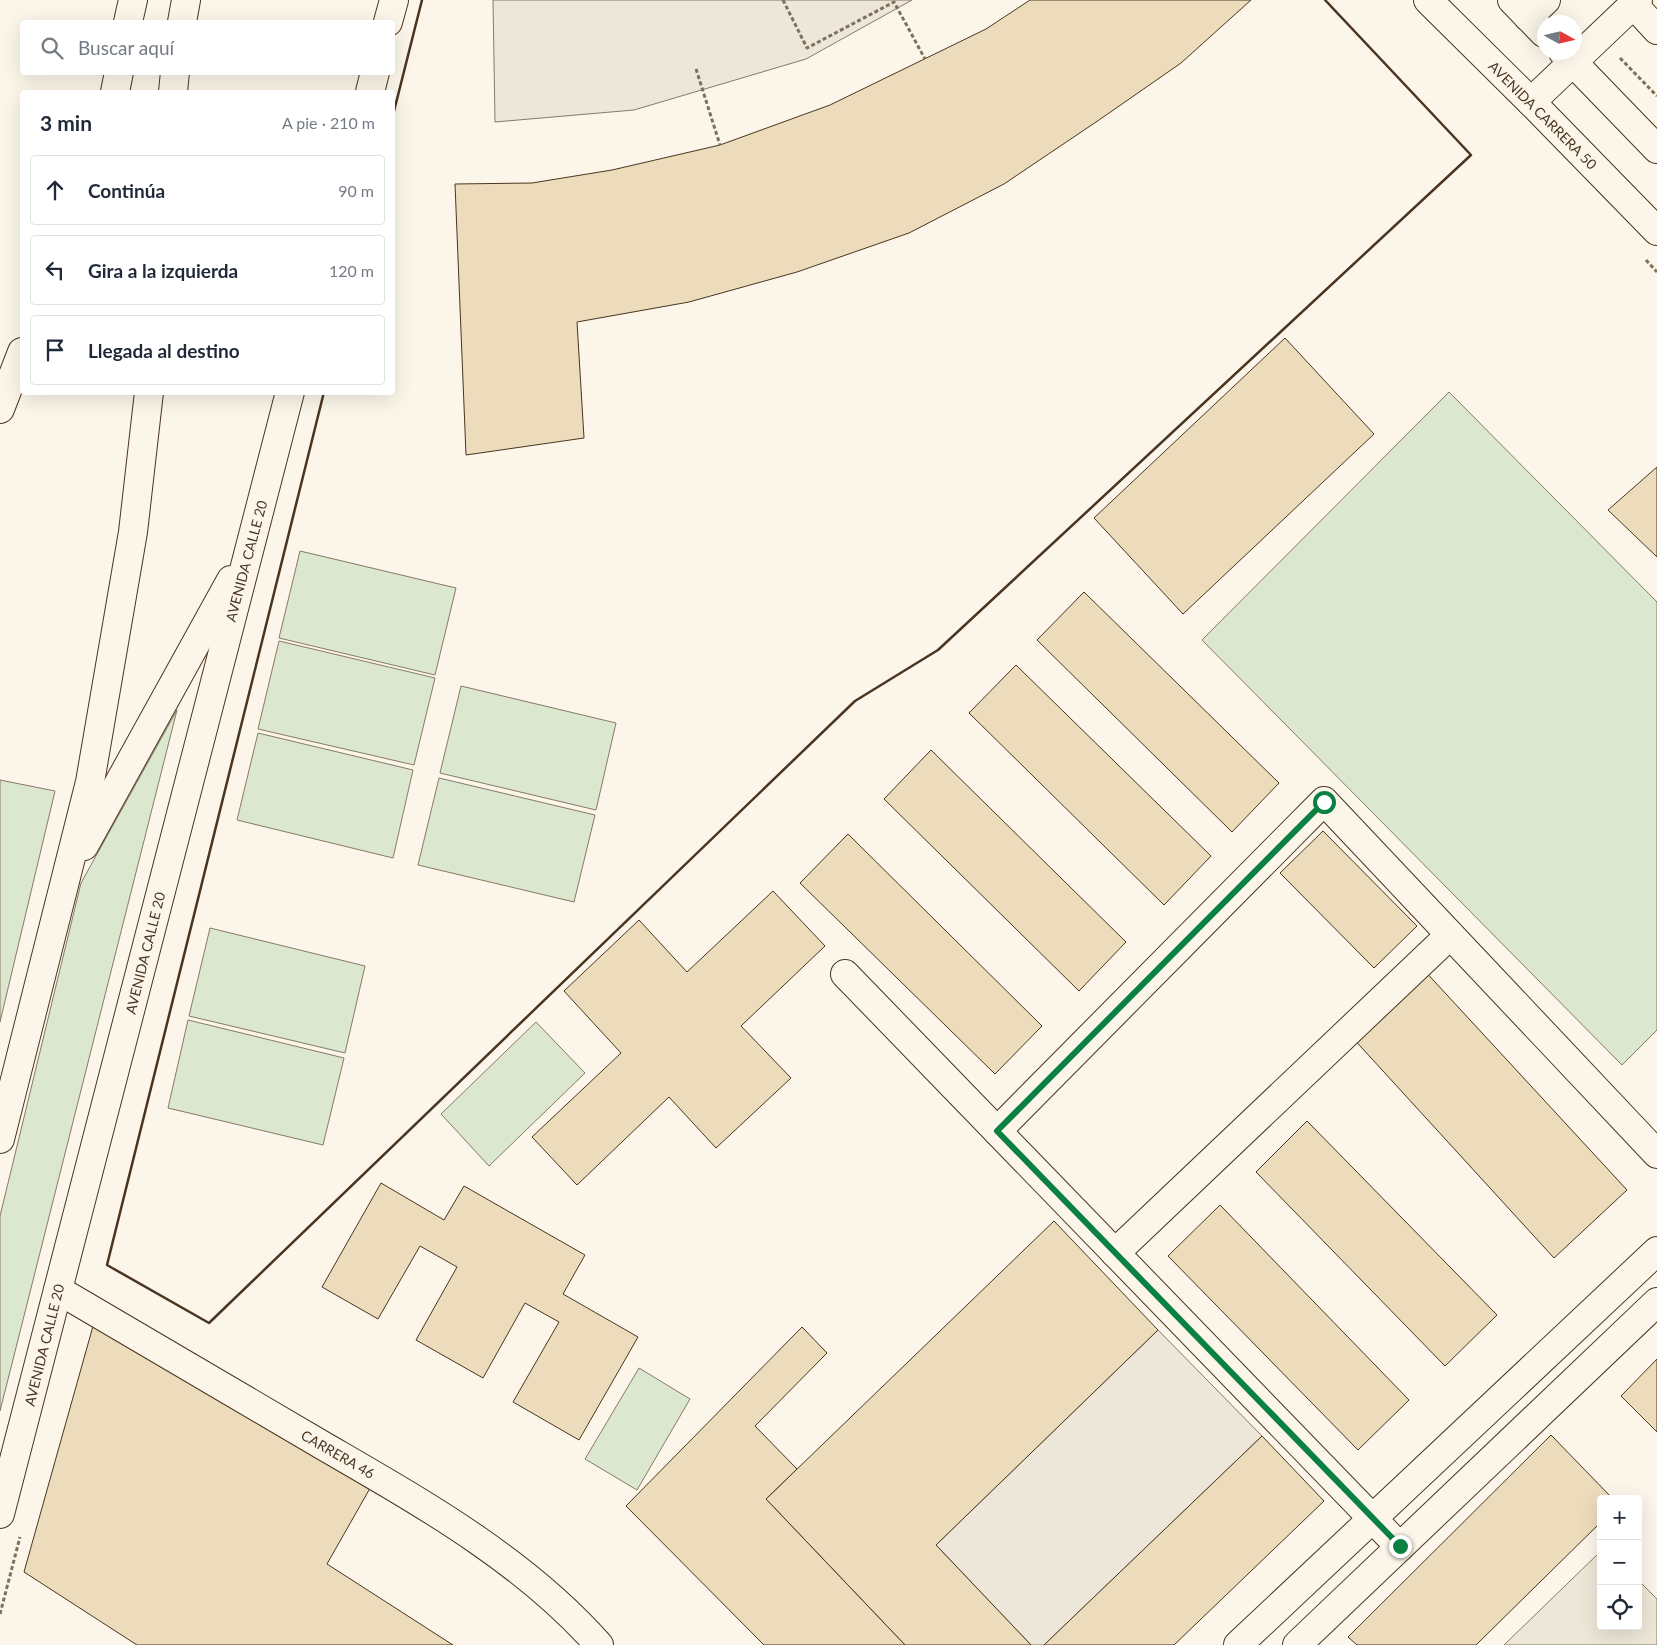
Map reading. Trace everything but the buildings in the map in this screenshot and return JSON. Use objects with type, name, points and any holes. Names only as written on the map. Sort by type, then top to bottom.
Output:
[{"type":"main road","points":[[128,20],[132,0]]},
{"type":"main road","points":[[182,20],[186,0]]},
{"type":"main road","points":[[389,20],[394,0]]},
{"type":"main road","name":"AVENIDA CARRERA 50","points":[[1428,0],[1657,231]]},
{"type":"main road","points":[[1582,46],[1636,2],[1657,30]]},
{"type":"main road","points":[[1531,102],[1566,60]]},
{"type":"main road","points":[[1571,60],[1657,149]]},
{"type":"main road","points":[[115,90],[118,75]]},
{"type":"main road","points":[[172,90],[175,75]]},
{"type":"main road","points":[[370,90],[374,75]]},
{"type":"main road","points":[[0,408],[20,357]]},
{"type":"main road","points":[[0,1139],[90,782],[133,532],[149,395]]},
{"type":"main road","name":"AVENIDA CALLE 20","points":[[0,1514],[289,395]]},
{"type":"main road","points":[[64,883],[250,545]]},
{"type":"main road","points":[[997,1131],[1324,802],[1657,1154]]},
{"type":"main road","points":[[1116,1253],[1450,935]]},
{"type":"main road","points":[[844,974],[1400,1546]]},
{"type":"main road","points":[[1238,1645],[1657,1251]]},
{"type":"main road","name":"CARRERA 46","points":[[58,1290],[433,1509],[526,1576],[577,1621],[599,1645]]},
{"type":"main road","points":[[1297,1645],[1657,1302]]},
{"type":"path","points":[[783,0],[807,48],[894,2],[925,59]]},
{"type":"path","points":[[1618,55],[1657,96]]},
{"type":"path","points":[[696,69],[720,145]]},
{"type":"green space","points":[[1449,392],[1657,602],[1657,1030],[1622,1065],[1202,640]]},
{"type":"green space","points":[[300,551],[456,588],[435,675],[279,638]]},
{"type":"green space","points":[[279,641],[435,678],[414,765],[258,729]]},
{"type":"green space","points":[[461,686],[616,723],[596,810],[440,773]]},
{"type":"green space","points":[[177,710],[0,1411],[0,1216],[81,883]]},
{"type":"green space","points":[[258,733],[413,770],[393,858],[237,820]]},
{"type":"green space","points":[[439,778],[595,815],[574,902],[418,865]]},
{"type":"green space","points":[[0,780],[55,791],[0,1022]]},
{"type":"green space","points":[[210,928],[365,966],[345,1053],[189,1016]]},
{"type":"green space","points":[[188,1020],[344,1058],[323,1145],[168,1108]]},
{"type":"green space","points":[[536,1022],[585,1073],[489,1166],[441,1114]]},
{"type":"green space","points":[[639,1368],[690,1399],[637,1490],[585,1459]]},
{"type":"shaded area","points":[[493,0],[912,0],[806,59],[634,110],[495,122]]},
{"type":"shaded area","points":[[1158,1330],[1262,1436],[1044,1645],[1031,1645],[936,1545]]},
{"type":"shaded area","points":[[1597,1555],[1597,1630],[1642,1630],[1642,1584],[1657,1599],[1657,1645],[1504,1645]]},
{"type":"wall","points":[[395,107],[422,0]]},
{"type":"wall","points":[[323,395],[107,1265],[209,1323],[855,701],[938,650],[1471,155],[1325,0]]},
{"type":"route","points":[[1324,802],[997,1131],[1400,1546]]}]
